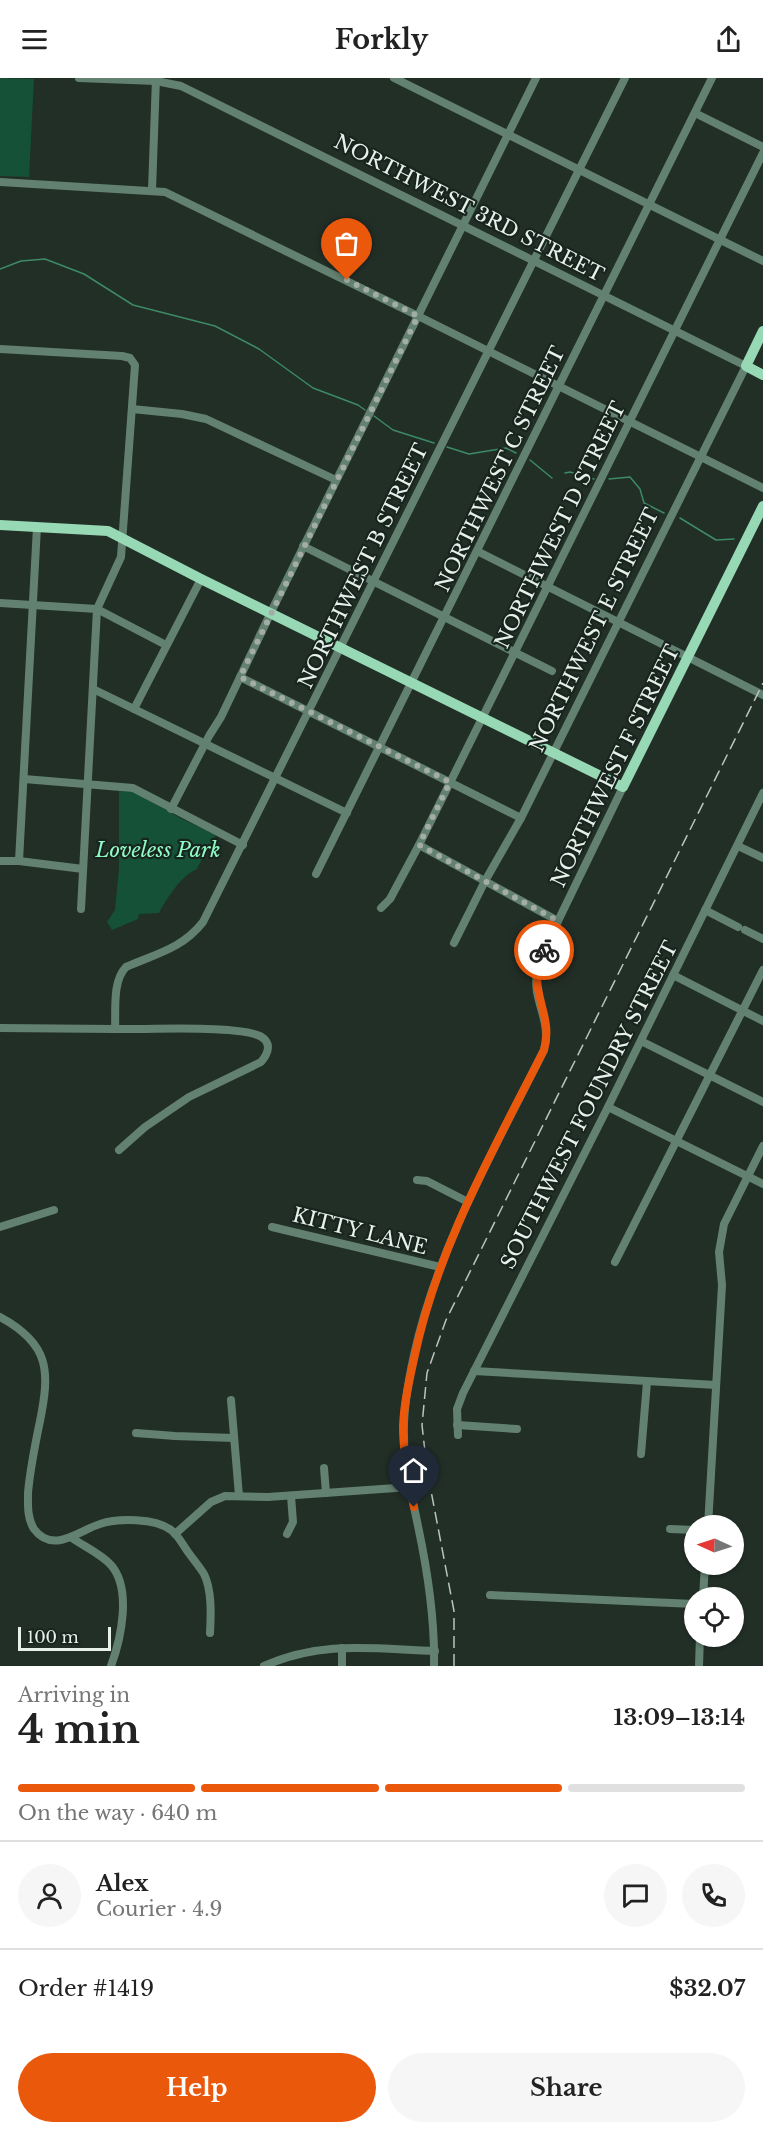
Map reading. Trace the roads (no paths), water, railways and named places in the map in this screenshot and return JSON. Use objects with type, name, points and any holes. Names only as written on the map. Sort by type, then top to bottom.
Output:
[{"type":"main road","name":"NORTHWEST E STREET","points":[[746,366],[763,331]]},
{"type":"main road","name":"NORTHWEST 3RD STREET","points":[[746,366],[763,375]]},
{"type":"main road","name":"NORTHWEST F STREET","points":[[623,787],[763,507]]},
{"type":"main road","points":[[0,525],[102,530],[623,787]]},
{"type":"street","name":"NORTHWEST 3RD STREET","points":[[79,78],[156,80],[181,86],[746,366]]},
{"type":"street","points":[[394,78],[763,261]]},
{"type":"street","points":[[171,809],[221,717],[270,612],[536,78]]},
{"type":"street","name":"NORTHWEST B STREET","points":[[115,1029],[117,991],[122,972],[136,962],[181,943],[195,933],[210,910],[625,78]]},
{"type":"street","name":"NORTHWEST C STREET","points":[[316,874],[712,78]]},
{"type":"street","points":[[152,190],[156,80]]},
{"type":"street","points":[[695,113],[763,147]]},
{"type":"street","name":"NORTHWEST D STREET","points":[[381,908],[390,898],[419,845],[763,153]]},
{"type":"street","points":[[0,182],[165,192],[763,488]]},
{"type":"street","points":[[0,349],[122,356],[130,358],[135,365],[121,557],[97,609],[81,909]]},
{"type":"street","name":"NORTHWEST E STREET","points":[[454,943],[485,881],[521,818],[746,366]]},
{"type":"street","points":[[132,409],[206,419],[336,480]]},
{"type":"street","points":[[19,861],[37,526]]},
{"type":"street","points":[[303,546],[552,670]]},
{"type":"street","points":[[477,551],[763,694]]},
{"type":"street","points":[[134,709],[201,579]]},
{"type":"street","points":[[0,603],[97,609],[166,645]]},
{"type":"street","points":[[240,677],[521,818]]},
{"type":"street","points":[[93,689],[347,813]]},
{"type":"street","points":[[24,779],[133,788],[243,844]]},
{"type":"street","name":"NORTHWEST F STREET","points":[[434,1666],[433,1613],[410,1487],[404,1439],[406,1395],[421,1326],[440,1268],[468,1202],[544,1050],[546,1026],[537,994],[537,971],[542,954],[623,787]]},
{"type":"street","name":"SOUTHWEST FOUNDRY STREET","points":[[518,1429],[457,1430],[459,1403],[763,793]]},
{"type":"street","points":[[419,845],[558,921]]},
{"type":"street","points":[[738,846],[763,858]]},
{"type":"street","points":[[0,861],[19,861],[83,869]]},
{"type":"street","points":[[705,910],[763,939]]},
{"type":"street","points":[[615,1262],[763,970]]},
{"type":"street","points":[[673,975],[763,1021]]},
{"type":"street","points":[[0,1028],[237,1031],[265,1039],[268,1053],[261,1062],[189,1097],[145,1127],[119,1150]]},
{"type":"street","points":[[641,1041],[763,1102]]},
{"type":"street","points":[[608,1107],[763,1184]]},
{"type":"street","points":[[709,1515],[722,1285],[719,1252],[724,1224],[763,1146]]},
{"type":"street","points":[[417,1180],[427,1181],[468,1202]]},
{"type":"street","points":[[0,1227],[54,1210]]},
{"type":"street","name":"KITTY LANE","points":[[272,1227],[440,1268]]},
{"type":"street","points":[[0,1317],[18,1328],[36,1347],[46,1373],[46,1390],[30,1475],[29,1519],[34,1529],[44,1537],[58,1540],[72,1538],[97,1525],[121,1520],[161,1525],[175,1534],[204,1574],[207,1583],[210,1633]]},
{"type":"street","points":[[474,1371],[716,1385]]},
{"type":"street","points":[[641,1454],[647,1382]]},
{"type":"street","points":[[231,1400],[239,1496]]},
{"type":"street","points":[[136,1433],[234,1438]]},
{"type":"street","points":[[324,1468],[326,1493]]},
{"type":"street","points":[[175,1534],[211,1502],[225,1496],[291,1496],[410,1487]]},
{"type":"street","points":[[287,1534],[292,1522],[291,1496]]},
{"type":"street","points":[[670,1529],[684,1530]]},
{"type":"street","points":[[72,1538],[108,1562],[119,1579],[122,1622],[111,1666]]},
{"type":"street","points":[[490,1595],[684,1604]]},
{"type":"street","points":[[699,1666],[700,1647]]},
{"type":"street","points":[[342,1648],[342,1666]]},
{"type":"street","points":[[264,1666],[320,1649],[435,1652]]},
{"type":"waterway","points":[[0,269],[21,261],[45,259],[84,274],[133,305],[215,326],[259,349],[313,388],[358,405],[365,410]]},
{"type":"waterway","points":[[374,416],[393,430],[434,443]]},
{"type":"waterway","points":[[447,447],[469,454],[506,448],[516,453]]},
{"type":"waterway","points":[[530,460],[552,478]]},
{"type":"waterway","points":[[565,473],[570,472],[594,479]]},
{"type":"waterway","points":[[609,479],[630,477],[640,489],[644,503],[664,513]]},
{"type":"waterway","points":[[680,518],[716,540],[734,539]]},
{"type":"railway","points":[[454,1666],[454,1611],[427,1470],[422,1425],[427,1373],[446,1320],[763,683]]},
{"type":"park label","name":"Loveless Park","points":[[158,850]]}]
